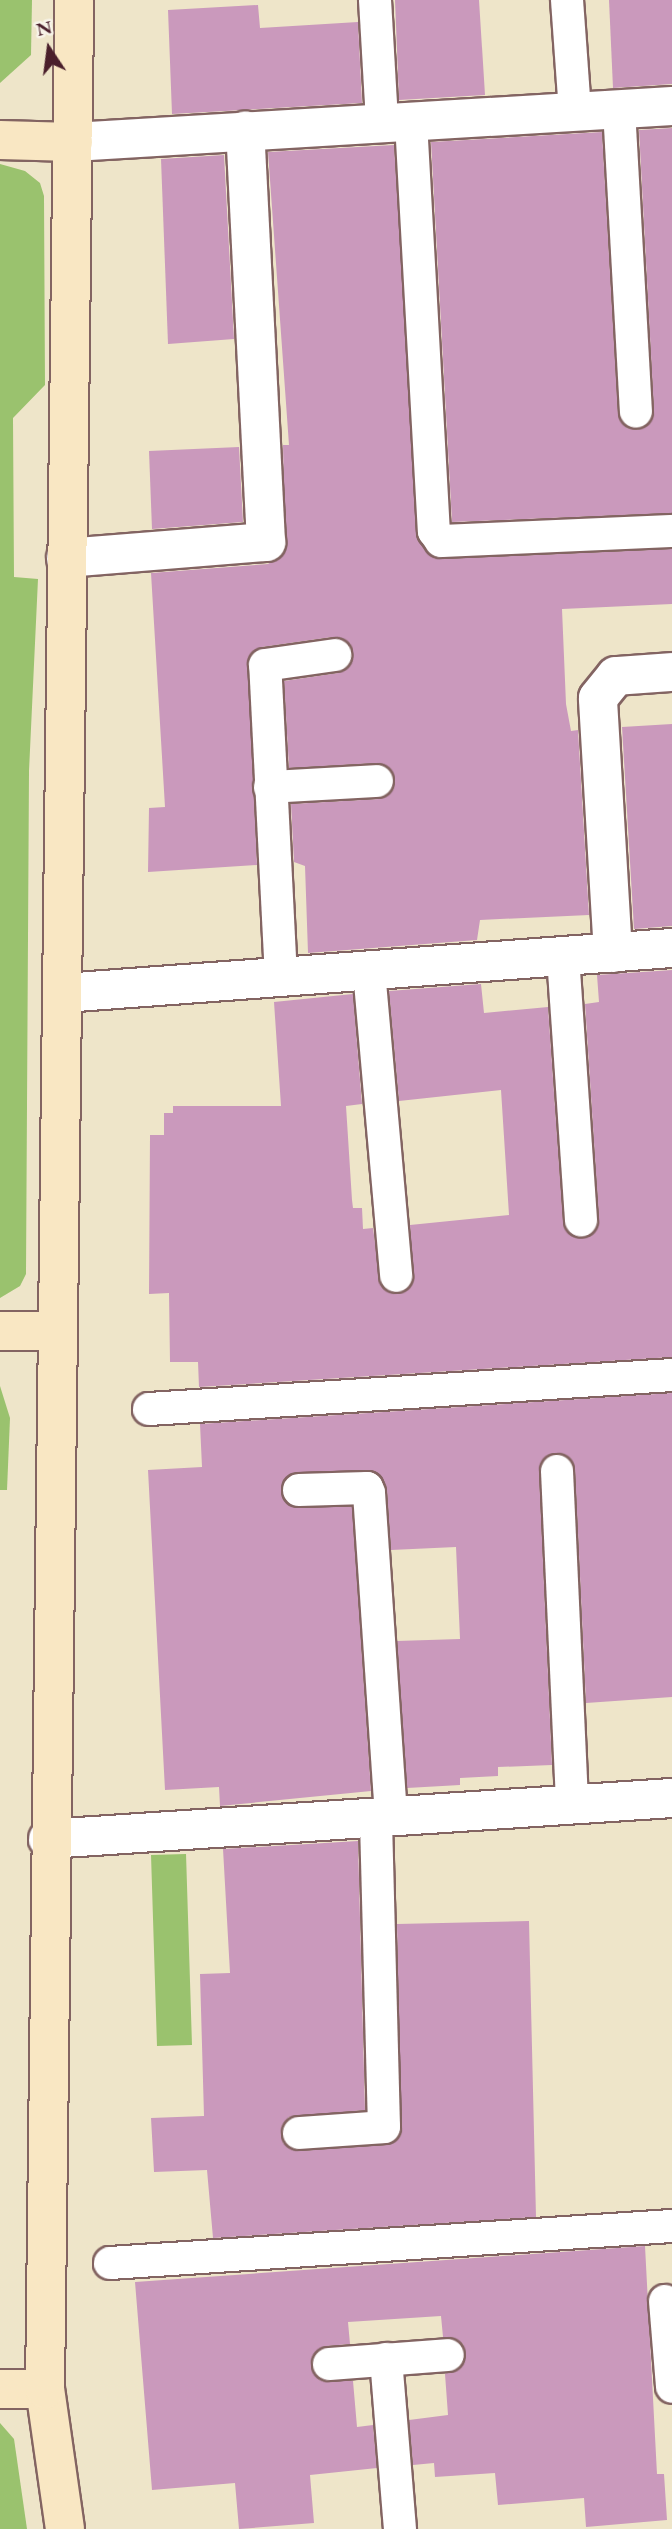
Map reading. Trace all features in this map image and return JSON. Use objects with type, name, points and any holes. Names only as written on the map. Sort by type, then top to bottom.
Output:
[{"type":"street","points":[[65,2529],[46,2389],[48,1839],[63,993],[74,0]]},
{"type":"street","points":[[0,140],[73,142],[672,106]]},
{"type":"street","points":[[66,558],[266,542],[245,131]]},
{"type":"street","points":[[614,953],[598,698],[616,676],[672,672]]},
{"type":"street","points":[[63,993],[672,948]]},
{"type":"street","points":[[0,1331],[55,1331]]},
{"type":"street","points":[[48,1839],[672,1798]]},
{"type":"street","points":[[0,2389],[46,2389]]},
{"type":"lane","points":[[375,0],[397,122],[434,531],[441,541],[672,531]]},
{"type":"lane","points":[[567,0],[575,111]]},
{"type":"lane","points":[[619,109],[636,412]]},
{"type":"lane","points":[[281,977],[265,665],[335,655]]},
{"type":"lane","points":[[270,787],[377,781]]},
{"type":"lane","points":[[563,956],[581,1220]]},
{"type":"lane","points":[[369,971],[396,1276]]},
{"type":"lane","points":[[149,1409],[672,1375]]},
{"type":"lane","points":[[557,1471],[572,1805]]},
{"type":"lane","points":[[299,1490],[367,1488],[369,1493],[383,1819],[384,2127],[299,2133]]},
{"type":"lane","points":[[110,2263],[672,2226]]},
{"type":"lane","points":[[665,2301],[672,2387]]},
{"type":"lane","points":[[329,2364],[448,2355]]},
{"type":"lane","points":[[386,2359],[400,2529]]},
{"type":"green space","points":[[0,0],[32,0],[31,55],[0,83]]},
{"type":"green space","points":[[0,164],[25,171],[40,183],[44,196],[45,385],[13,418],[14,577],[38,579],[29,771],[26,1274],[20,1286],[0,1298]]},
{"type":"green space","points":[[0,1386],[10,1418],[7,1490],[0,1490]]},
{"type":"green space","points":[[186,1854],[192,2045],[157,2046],[151,1855]]},
{"type":"green space","points":[[0,2423],[14,2439],[27,2529],[0,2529]]},
{"type":"building","points":[[395,0],[479,0],[485,95],[399,100]]},
{"type":"building","points":[[609,0],[672,0],[672,84],[613,88]]},
{"type":"building","points":[[258,5],[260,28],[358,22],[362,103],[172,114],[168,10]]},
{"type":"building","points":[[672,128],[672,513],[452,522],[431,142],[602,132],[618,413],[627,428],[638,430],[654,411],[639,130]]},
{"type":"building","points":[[394,145],[419,542],[442,559],[672,549],[672,604],[562,609],[566,704],[571,731],[578,730],[589,915],[480,920],[477,940],[308,953],[305,866],[294,862],[291,804],[379,799],[393,790],[395,779],[377,763],[289,768],[284,681],[338,673],[352,662],[353,652],[332,637],[262,647],[248,658],[257,865],[148,872],[149,808],[165,807],[151,573],[268,564],[285,552],[283,445],[289,445],[268,152]]},
{"type":"building","points":[[224,155],[234,339],[168,344],[161,159]]},
{"type":"building","points":[[239,447],[243,522],[152,529],[149,451]]},
{"type":"building","points":[[672,724],[672,926],[634,929],[622,727]]},
{"type":"building","points":[[672,970],[672,1357],[199,1387],[198,1362],[170,1362],[169,1293],[149,1294],[150,1135],[164,1135],[164,1113],[173,1113],[173,1106],[281,1106],[274,1002],[353,994],[362,1104],[346,1106],[353,1208],[362,1208],[363,1229],[373,1228],[381,1286],[397,1294],[413,1283],[410,1225],[509,1215],[501,1090],[399,1101],[389,991],[481,984],[484,1013],[548,1007],[563,1221],[572,1236],[583,1238],[599,1219],[585,1004],[599,1002],[597,975]]},
{"type":"building","points":[[672,1393],[672,1697],[586,1703],[575,1470],[566,1455],[548,1455],[539,1472],[552,1765],[498,1767],[498,1776],[460,1778],[460,1785],[407,1788],[397,1641],[460,1639],[456,1547],[391,1550],[387,1491],[376,1472],[298,1472],[283,1482],[290,1506],[352,1507],[371,1791],[220,1806],[219,1787],[165,1790],[148,1470],[202,1467],[200,1424]]},
{"type":"building","points":[[358,1841],[365,2110],[289,2117],[282,2126],[283,2143],[300,2151],[385,2145],[401,2135],[397,1924],[529,1921],[536,2217],[213,2238],[207,2170],[154,2172],[151,2118],[204,2116],[200,1974],[230,1973],[223,1849]]},
{"type":"building","points":[[645,2246],[657,2474],[664,2474],[667,2520],[586,2527],[584,2498],[498,2505],[495,2473],[435,2477],[434,2463],[413,2465],[409,2420],[448,2415],[445,2374],[465,2362],[463,2344],[443,2337],[441,2316],[348,2322],[350,2344],[327,2346],[313,2355],[311,2366],[320,2380],[353,2381],[357,2427],[373,2425],[377,2468],[310,2475],[314,2523],[239,2529],[235,2483],[152,2490],[135,2282]]}]
